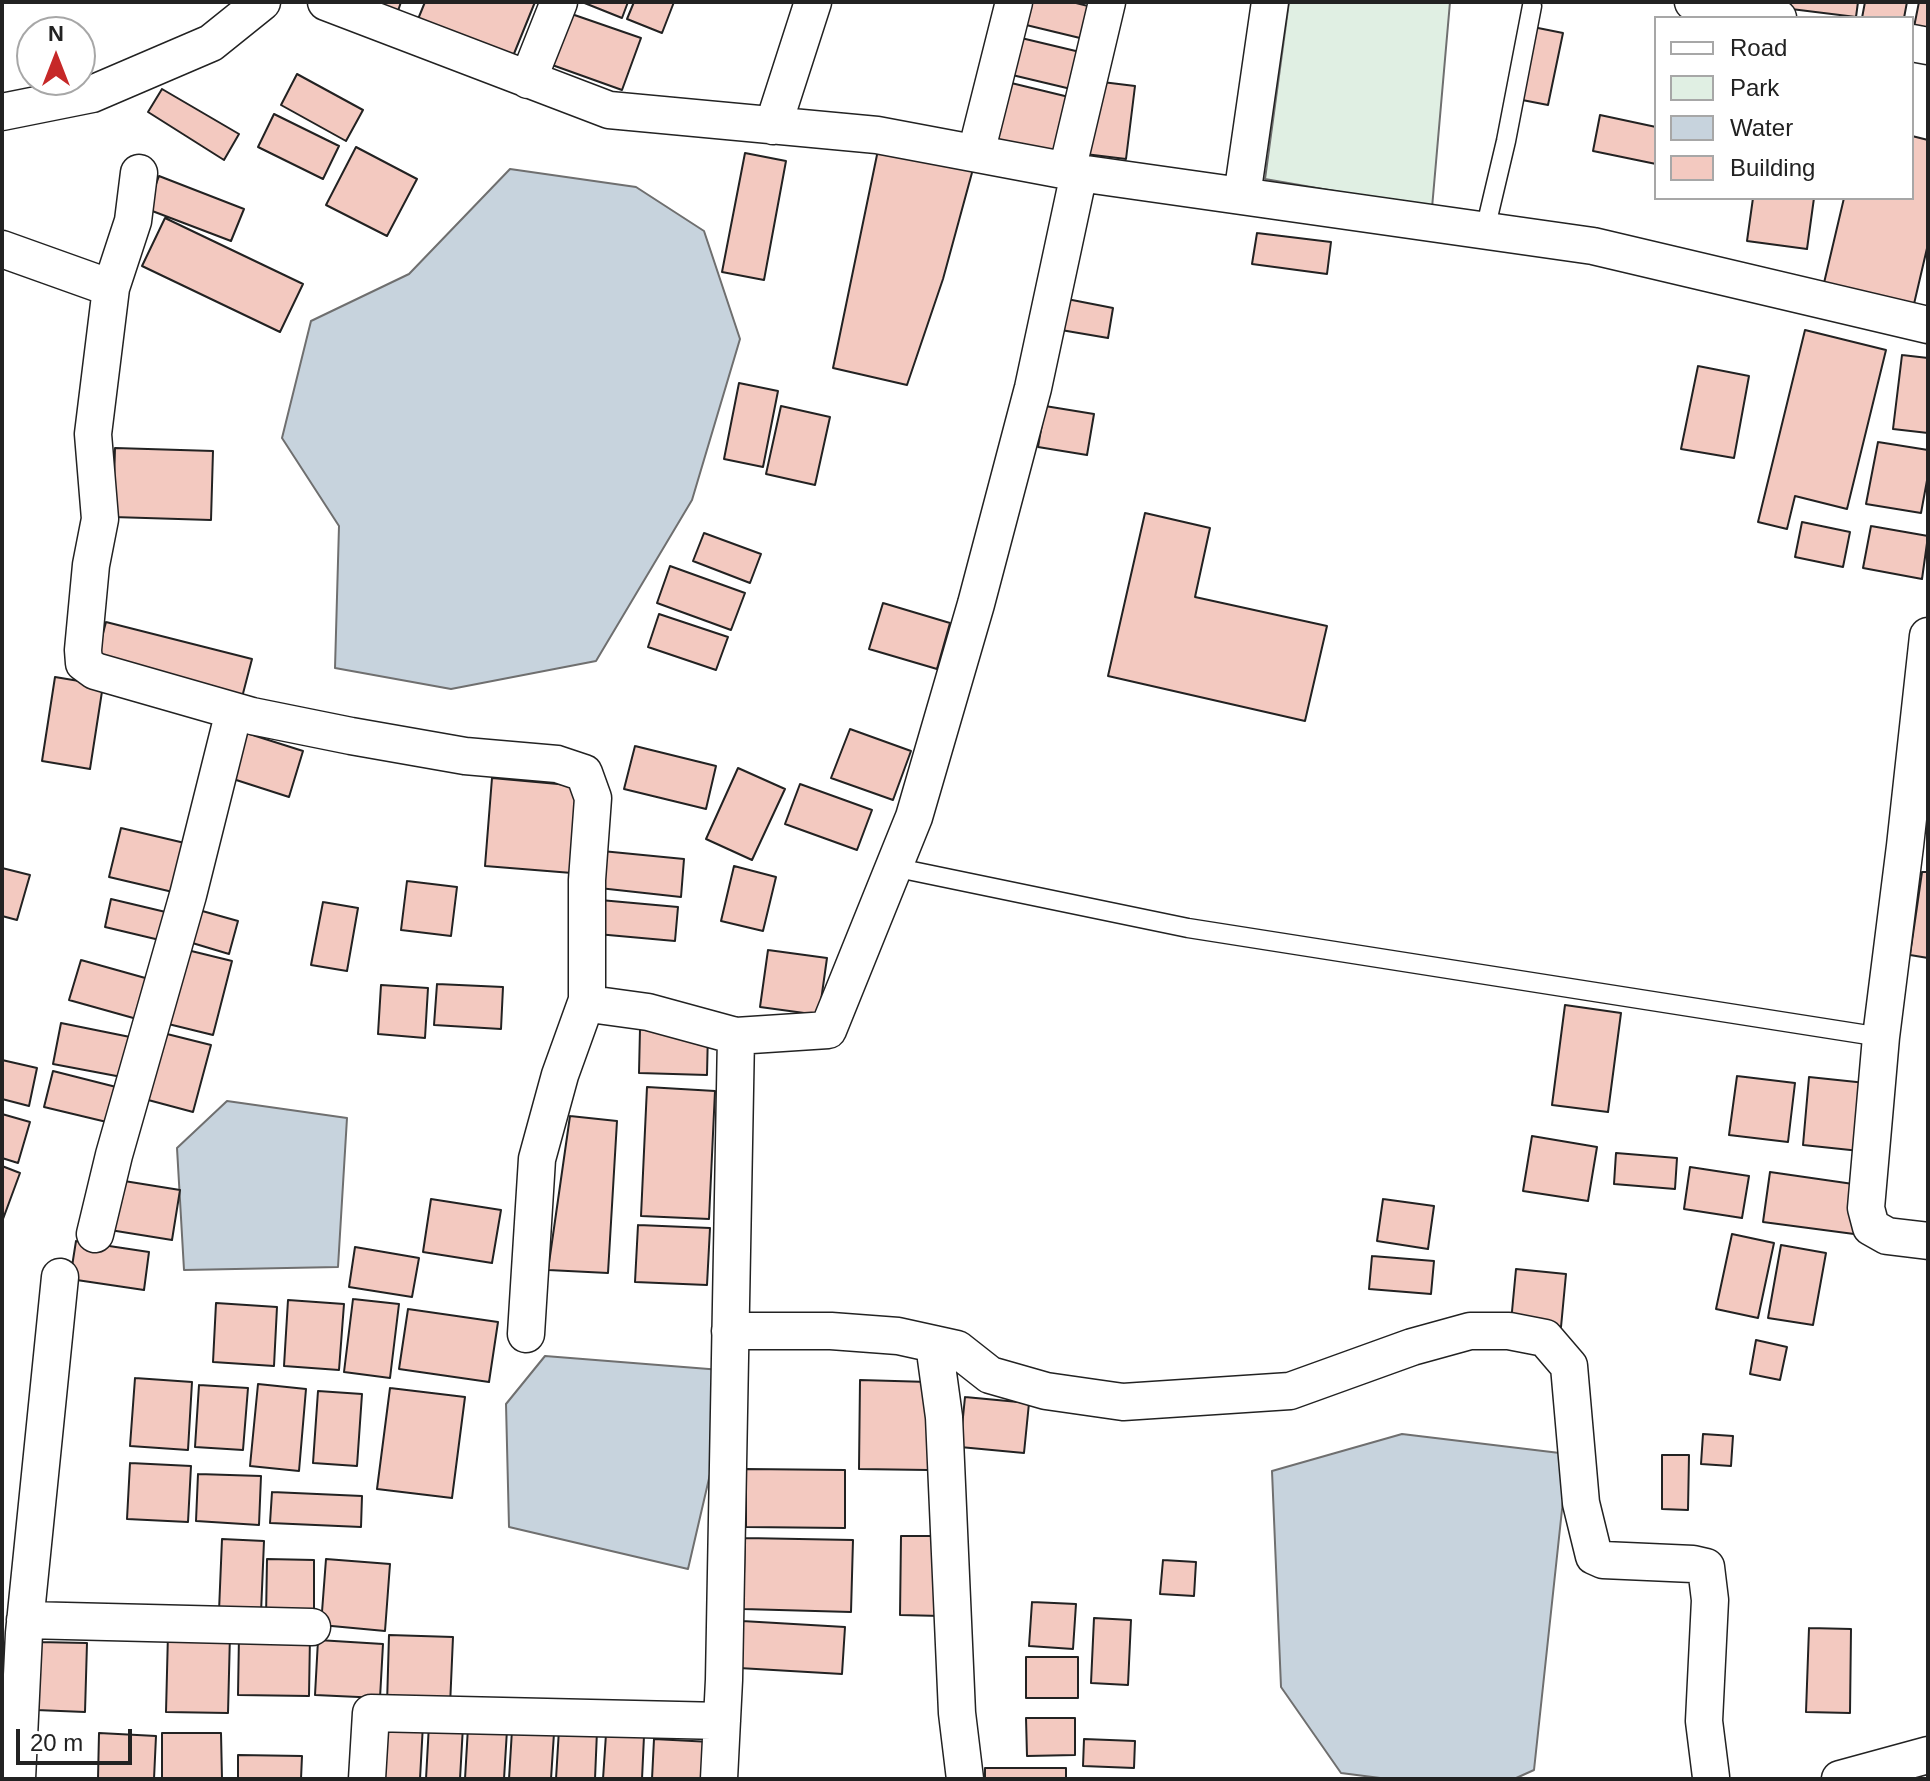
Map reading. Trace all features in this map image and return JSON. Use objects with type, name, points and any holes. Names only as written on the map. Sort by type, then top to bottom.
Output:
[{"type":"street","points":[[2,112],[92,94],[211,43],[262,2]]},
{"type":"street","points":[[326,2],[609,110],[877,135],[1073,172],[1593,246],[1928,325]]},
{"type":"street","points":[[528,80],[559,2]]},
{"type":"street","points":[[773,126],[813,2]]},
{"type":"street","points":[[976,153],[1014,2]]},
{"type":"street","points":[[587,1000],[597,1005],[648,1012],[736,1036],[828,1030],[914,817],[987,561],[1033,388],[1107,2]]},
{"type":"street","points":[[1242,196],[1270,2]]},
{"type":"street","points":[[1693,2],[1767,16]]},
{"type":"street","points":[[139,173],[133,221],[111,288],[93,434],[100,519],[91,565],[84,663],[95,671],[234,711],[351,736],[465,756],[557,764],[584,773],[593,798],[587,880],[587,1000],[560,1075],[537,1159],[526,1334]]},
{"type":"street","points":[[2,256],[2,249],[111,288]]},
{"type":"street","points":[[1928,636],[1881,1037],[1866,1208],[1871,1227],[1887,1236],[1928,1241]]},
{"type":"street","points":[[95,1234],[114,1155],[188,895],[234,711]]},
{"type":"street","points":[[719,1779],[736,1036]]},
{"type":"street","points":[[17,1779],[25,1620],[60,1277]]},
{"type":"street","points":[[730,1331],[831,1331],[898,1336],[957,1349],[990,1375],[1046,1391],[1123,1402],[1290,1391],[1412,1347],[1470,1331],[1509,1331],[1545,1338],[1569,1366],[1581,1503],[1594,1556],[1603,1560],[1706,1567],[1710,1600],[1704,1721],[1713,1778]]},
{"type":"street","points":[[934,1344],[944,1417],[955,1684],[965,1779]]},
{"type":"street","points":[[25,1620],[312,1627]]},
{"type":"street","points":[[367,1779],[371,1713],[722,1721]]},
{"type":"street","points":[[1840,1779],[1875,1774],[1928,1755]]},
{"type":"lane","points":[[1485,230],[1532,6]]},
{"type":"lane","points":[[893,867],[1188,928],[1881,1037]]},
{"type":"green space","points":[[1289,2],[1450,2],[1432,208],[1265,179]]},
{"type":"water","points":[[510,169],[636,187],[704,231],[740,339],[692,500],[596,661],[451,689],[335,668],[339,526],[282,438],[311,321],[409,274]]},
{"type":"water","points":[[227,1101],[347,1118],[338,1267],[184,1270],[177,1148]]},
{"type":"water","points":[[545,1356],[734,1371],[688,1569],[509,1527],[506,1404]]},
{"type":"water","points":[[1402,1434],[1568,1454],[1534,1770],[1514,1779],[1388,1779],[1341,1773],[1281,1687],[1272,1471]]},
{"type":"building","points":[[354,2],[401,2],[396,17]]},
{"type":"building","points":[[425,2],[535,2],[509,66],[414,29]]},
{"type":"building","points":[[582,2],[628,2],[622,18]]},
{"type":"building","points":[[634,2],[674,2],[662,33],[627,19]]},
{"type":"building","points":[[1027,2],[1072,2],[1088,6],[1080,38],[1022,24]]},
{"type":"building","points":[[1784,2],[1858,2],[1856,16],[1783,8]]},
{"type":"building","points":[[1865,2],[1907,2],[1904,16],[1862,16]]},
{"type":"building","points":[[1919,2],[1928,2],[1928,40],[1914,37]]},
{"type":"building","points":[[560,10],[641,38],[622,90],[541,61]]},
{"type":"building","points":[[1533,27],[1563,33],[1548,105],[1517,99]]},
{"type":"building","points":[[1017,37],[1080,52],[1071,89],[1008,74]]},
{"type":"building","points":[[297,74],[363,110],[346,141],[281,105]]},
{"type":"building","points":[[1003,81],[1073,98],[1059,156],[989,139]]},
{"type":"building","points":[[1094,81],[1135,86],[1126,159],[1085,154]]},
{"type":"building","points":[[162,89],[239,134],[224,160],[148,112]]},
{"type":"building","points":[[274,114],[339,146],[323,179],[258,147]]},
{"type":"building","points":[[1600,115],[1654,127],[1654,164],[1593,151]]},
{"type":"building","points":[[1914,136],[1928,140],[1928,244],[1914,304],[1824,283],[1844,200],[1914,200]]},
{"type":"building","points":[[356,147],[417,179],[387,236],[326,205]]},
{"type":"building","points":[[878,150],[973,169],[943,279],[907,385],[833,368]]},
{"type":"building","points":[[745,153],[786,161],[764,280],[722,272]]},
{"type":"building","points":[[159,176],[244,209],[231,241],[147,209]]},
{"type":"building","points":[[1753,200],[1814,200],[1807,249],[1747,241]]},
{"type":"building","points":[[165,218],[303,284],[280,332],[142,266]]},
{"type":"building","points":[[1257,233],[1331,242],[1327,274],[1252,264]]},
{"type":"building","points":[[1067,299],[1113,308],[1108,338],[1061,330]]},
{"type":"building","points":[[1805,330],[1886,350],[1847,509],[1795,496],[1787,529],[1758,522]]},
{"type":"building","points":[[1902,355],[1928,358],[1928,433],[1893,429]]},
{"type":"building","points":[[1698,366],[1749,376],[1734,458],[1681,449]]},
{"type":"building","points":[[739,383],[778,391],[763,467],[724,459]]},
{"type":"building","points":[[781,406],[830,417],[815,485],[766,474]]},
{"type":"building","points":[[1045,406],[1094,414],[1087,455],[1038,447]]},
{"type":"building","points":[[1878,442],[1928,450],[1928,475],[1921,513],[1866,504]]},
{"type":"building","points":[[115,448],[213,451],[211,520],[113,517]]},
{"type":"building","points":[[1145,513],[1210,528],[1195,597],[1327,626],[1305,721],[1108,676]]},
{"type":"building","points":[[1802,522],[1850,532],[1843,567],[1795,557]]},
{"type":"building","points":[[1871,526],[1928,536],[1922,579],[1863,568]]},
{"type":"building","points":[[704,533],[761,554],[750,583],[693,561]]},
{"type":"building","points":[[670,566],[745,593],[731,630],[657,603]]},
{"type":"building","points":[[883,603],[950,623],[937,669],[869,649]]},
{"type":"building","points":[[659,614],[728,637],[716,670],[648,647]]},
{"type":"building","points":[[106,622],[252,659],[240,705],[94,667]]},
{"type":"building","points":[[55,677],[103,685],[90,769],[42,761]]},
{"type":"building","points":[[850,729],[911,751],[893,800],[831,778]]},
{"type":"building","points":[[243,732],[303,751],[289,797],[230,778]]},
{"type":"building","points":[[635,746],[716,766],[706,809],[624,789]]},
{"type":"building","points":[[738,768],[785,789],[752,860],[706,839]]},
{"type":"building","points":[[492,778],[580,786],[572,873],[485,866]]},
{"type":"building","points":[[800,784],[872,810],[857,850],[785,824]]},
{"type":"building","points":[[121,828],[189,844],[177,893],[109,877]]},
{"type":"building","points":[[602,851],[684,859],[681,897],[599,888]]},
{"type":"building","points":[[734,866],[776,877],[763,931],[721,921]]},
{"type":"building","points":[[2,868],[30,875],[17,920],[2,916]]},
{"type":"building","points":[[1922,872],[1928,872],[1928,958],[1910,955]]},
{"type":"building","points":[[407,881],[457,887],[451,936],[401,930]]},
{"type":"building","points":[[111,899],[174,914],[168,942],[105,927]]},
{"type":"building","points":[[600,900],[678,907],[675,941],[597,934]]},
{"type":"building","points":[[323,902],[358,908],[347,971],[311,965]]},
{"type":"building","points":[[188,907],[238,921],[229,954],[179,939]]},
{"type":"building","points":[[175,947],[232,961],[213,1035],[156,1021]]},
{"type":"building","points":[[768,950],[827,958],[819,1015],[760,1007]]},
{"type":"building","points":[[81,960],[156,981],[144,1021],[69,1000]]},
{"type":"building","points":[[437,984],[503,987],[501,1029],[434,1025]]},
{"type":"building","points":[[381,985],[428,988],[425,1038],[378,1034]]},
{"type":"building","points":[[1565,1005],[1621,1013],[1608,1112],[1552,1105]]},
{"type":"building","points":[[61,1023],[135,1038],[127,1078],[53,1064]]},
{"type":"building","points":[[640,1029],[708,1030],[707,1075],[639,1073]]},
{"type":"building","points":[[155,1031],[211,1045],[193,1112],[137,1097]]},
{"type":"building","points":[[2,1060],[37,1068],[29,1106],[2,1099]]},
{"type":"building","points":[[53,1071],[124,1089],[115,1124],[44,1107]]},
{"type":"building","points":[[1737,1076],[1795,1083],[1788,1142],[1729,1135]]},
{"type":"building","points":[[1809,1077],[1866,1083],[1860,1151],[1803,1145]]},
{"type":"building","points":[[647,1087],[715,1091],[709,1219],[641,1216]]},
{"type":"building","points":[[2,1114],[30,1122],[18,1163],[2,1158]]},
{"type":"building","points":[[570,1116],[617,1121],[608,1273],[548,1270]]},
{"type":"building","points":[[1532,1136],[1597,1147],[1588,1201],[1523,1191]]},
{"type":"building","points":[[1616,1153],[1677,1158],[1675,1189],[1614,1184]]},
{"type":"building","points":[[2,1166],[20,1173],[3,1219],[2,1218]]},
{"type":"building","points":[[1690,1167],[1749,1176],[1742,1218],[1684,1209]]},
{"type":"building","points":[[1770,1172],[1860,1185],[1854,1234],[1763,1222]]},
{"type":"building","points":[[118,1180],[180,1190],[172,1240],[110,1230]]},
{"type":"building","points":[[431,1199],[501,1210],[492,1263],[423,1252]]},
{"type":"building","points":[[1383,1199],[1434,1206],[1428,1249],[1377,1241]]},
{"type":"building","points":[[638,1225],[710,1228],[707,1285],[635,1282]]},
{"type":"building","points":[[1732,1234],[1774,1243],[1758,1318],[1716,1309]]},
{"type":"building","points":[[76,1241],[149,1252],[144,1290],[70,1279]]},
{"type":"building","points":[[1781,1245],[1826,1253],[1813,1325],[1768,1318]]},
{"type":"building","points":[[355,1247],[419,1258],[412,1297],[349,1287]]},
{"type":"building","points":[[1372,1256],[1434,1261],[1431,1294],[1369,1289]]},
{"type":"building","points":[[1516,1269],[1566,1274],[1561,1327],[1511,1322]]},
{"type":"building","points":[[353,1299],[399,1304],[390,1378],[344,1372]]},
{"type":"building","points":[[288,1300],[344,1304],[339,1370],[284,1366]]},
{"type":"building","points":[[216,1303],[277,1307],[274,1366],[213,1362]]},
{"type":"building","points":[[408,1309],[498,1322],[489,1382],[399,1369]]},
{"type":"building","points":[[1756,1340],[1787,1347],[1780,1380],[1750,1374]]},
{"type":"building","points":[[135,1378],[192,1382],[188,1450],[130,1446]]},
{"type":"building","points":[[860,1380],[929,1382],[928,1470],[859,1469]]},
{"type":"building","points":[[258,1384],[306,1389],[299,1471],[250,1466]]},
{"type":"building","points":[[199,1385],[248,1388],[243,1450],[195,1447]]},
{"type":"building","points":[[390,1388],[465,1397],[452,1498],[377,1489]]},
{"type":"building","points":[[318,1391],[362,1394],[357,1466],[313,1463]]},
{"type":"building","points":[[965,1397],[1029,1403],[1024,1453],[960,1447]]},
{"type":"building","points":[[1703,1434],[1733,1436],[1731,1466],[1701,1464]]},
{"type":"building","points":[[1662,1455],[1689,1455],[1688,1510],[1662,1509]]},
{"type":"building","points":[[130,1463],[191,1466],[188,1522],[127,1519]]},
{"type":"building","points":[[746,1469],[845,1470],[845,1528],[746,1527]]},
{"type":"building","points":[[198,1474],[261,1476],[259,1525],[196,1521]]},
{"type":"building","points":[[272,1492],[362,1496],[361,1527],[270,1523]]},
{"type":"building","points":[[901,1536],[941,1536],[941,1616],[900,1615]]},
{"type":"building","points":[[745,1538],[853,1540],[851,1612],[743,1609]]},
{"type":"building","points":[[222,1539],[264,1541],[261,1613],[219,1611]]},
{"type":"building","points":[[267,1559],[314,1560],[314,1618],[266,1618]]},
{"type":"building","points":[[326,1559],[390,1564],[385,1631],[321,1625]]},
{"type":"building","points":[[1163,1560],[1196,1562],[1194,1596],[1160,1594]]},
{"type":"building","points":[[1032,1602],[1076,1604],[1073,1649],[1029,1646]]},
{"type":"building","points":[[1094,1618],[1131,1620],[1128,1685],[1091,1683]]},
{"type":"building","points":[[742,1621],[845,1627],[842,1674],[739,1668]]},
{"type":"building","points":[[1809,1628],[1851,1629],[1850,1713],[1806,1712]]},
{"type":"building","points":[[168,1633],[230,1634],[228,1713],[166,1712]]},
{"type":"building","points":[[239,1635],[310,1636],[309,1696],[238,1695]]},
{"type":"building","points":[[389,1635],[453,1637],[450,1706],[387,1704]]},
{"type":"building","points":[[318,1640],[383,1644],[380,1698],[315,1695]]},
{"type":"building","points":[[38,1642],[87,1643],[85,1712],[36,1710]]},
{"type":"building","points":[[1026,1657],[1078,1657],[1078,1698],[1026,1698]]},
{"type":"building","points":[[1026,1718],[1075,1718],[1075,1755],[1027,1756]]},
{"type":"building","points":[[376,1722],[423,1724],[420,1779],[373,1779]]},
{"type":"building","points":[[429,1724],[463,1726],[460,1779],[426,1779]]},
{"type":"building","points":[[468,1727],[507,1730],[504,1779],[465,1779]]},
{"type":"building","points":[[559,1729],[597,1731],[595,1779],[556,1779]]},
{"type":"building","points":[[512,1730],[554,1733],[551,1779],[509,1779]]},
{"type":"building","points":[[99,1733],[156,1736],[154,1779],[98,1779]]},
{"type":"building","points":[[162,1733],[221,1733],[222,1779],[162,1779]]},
{"type":"building","points":[[606,1734],[644,1736],[642,1779],[603,1779]]},
{"type":"building","points":[[654,1739],[711,1742],[709,1779],[652,1779]]},
{"type":"building","points":[[1084,1739],[1135,1741],[1134,1768],[1083,1766]]},
{"type":"building","points":[[238,1755],[302,1756],[301,1779],[238,1779]]},
{"type":"building","points":[[985,1768],[1066,1768],[1066,1779],[985,1779]]}]
